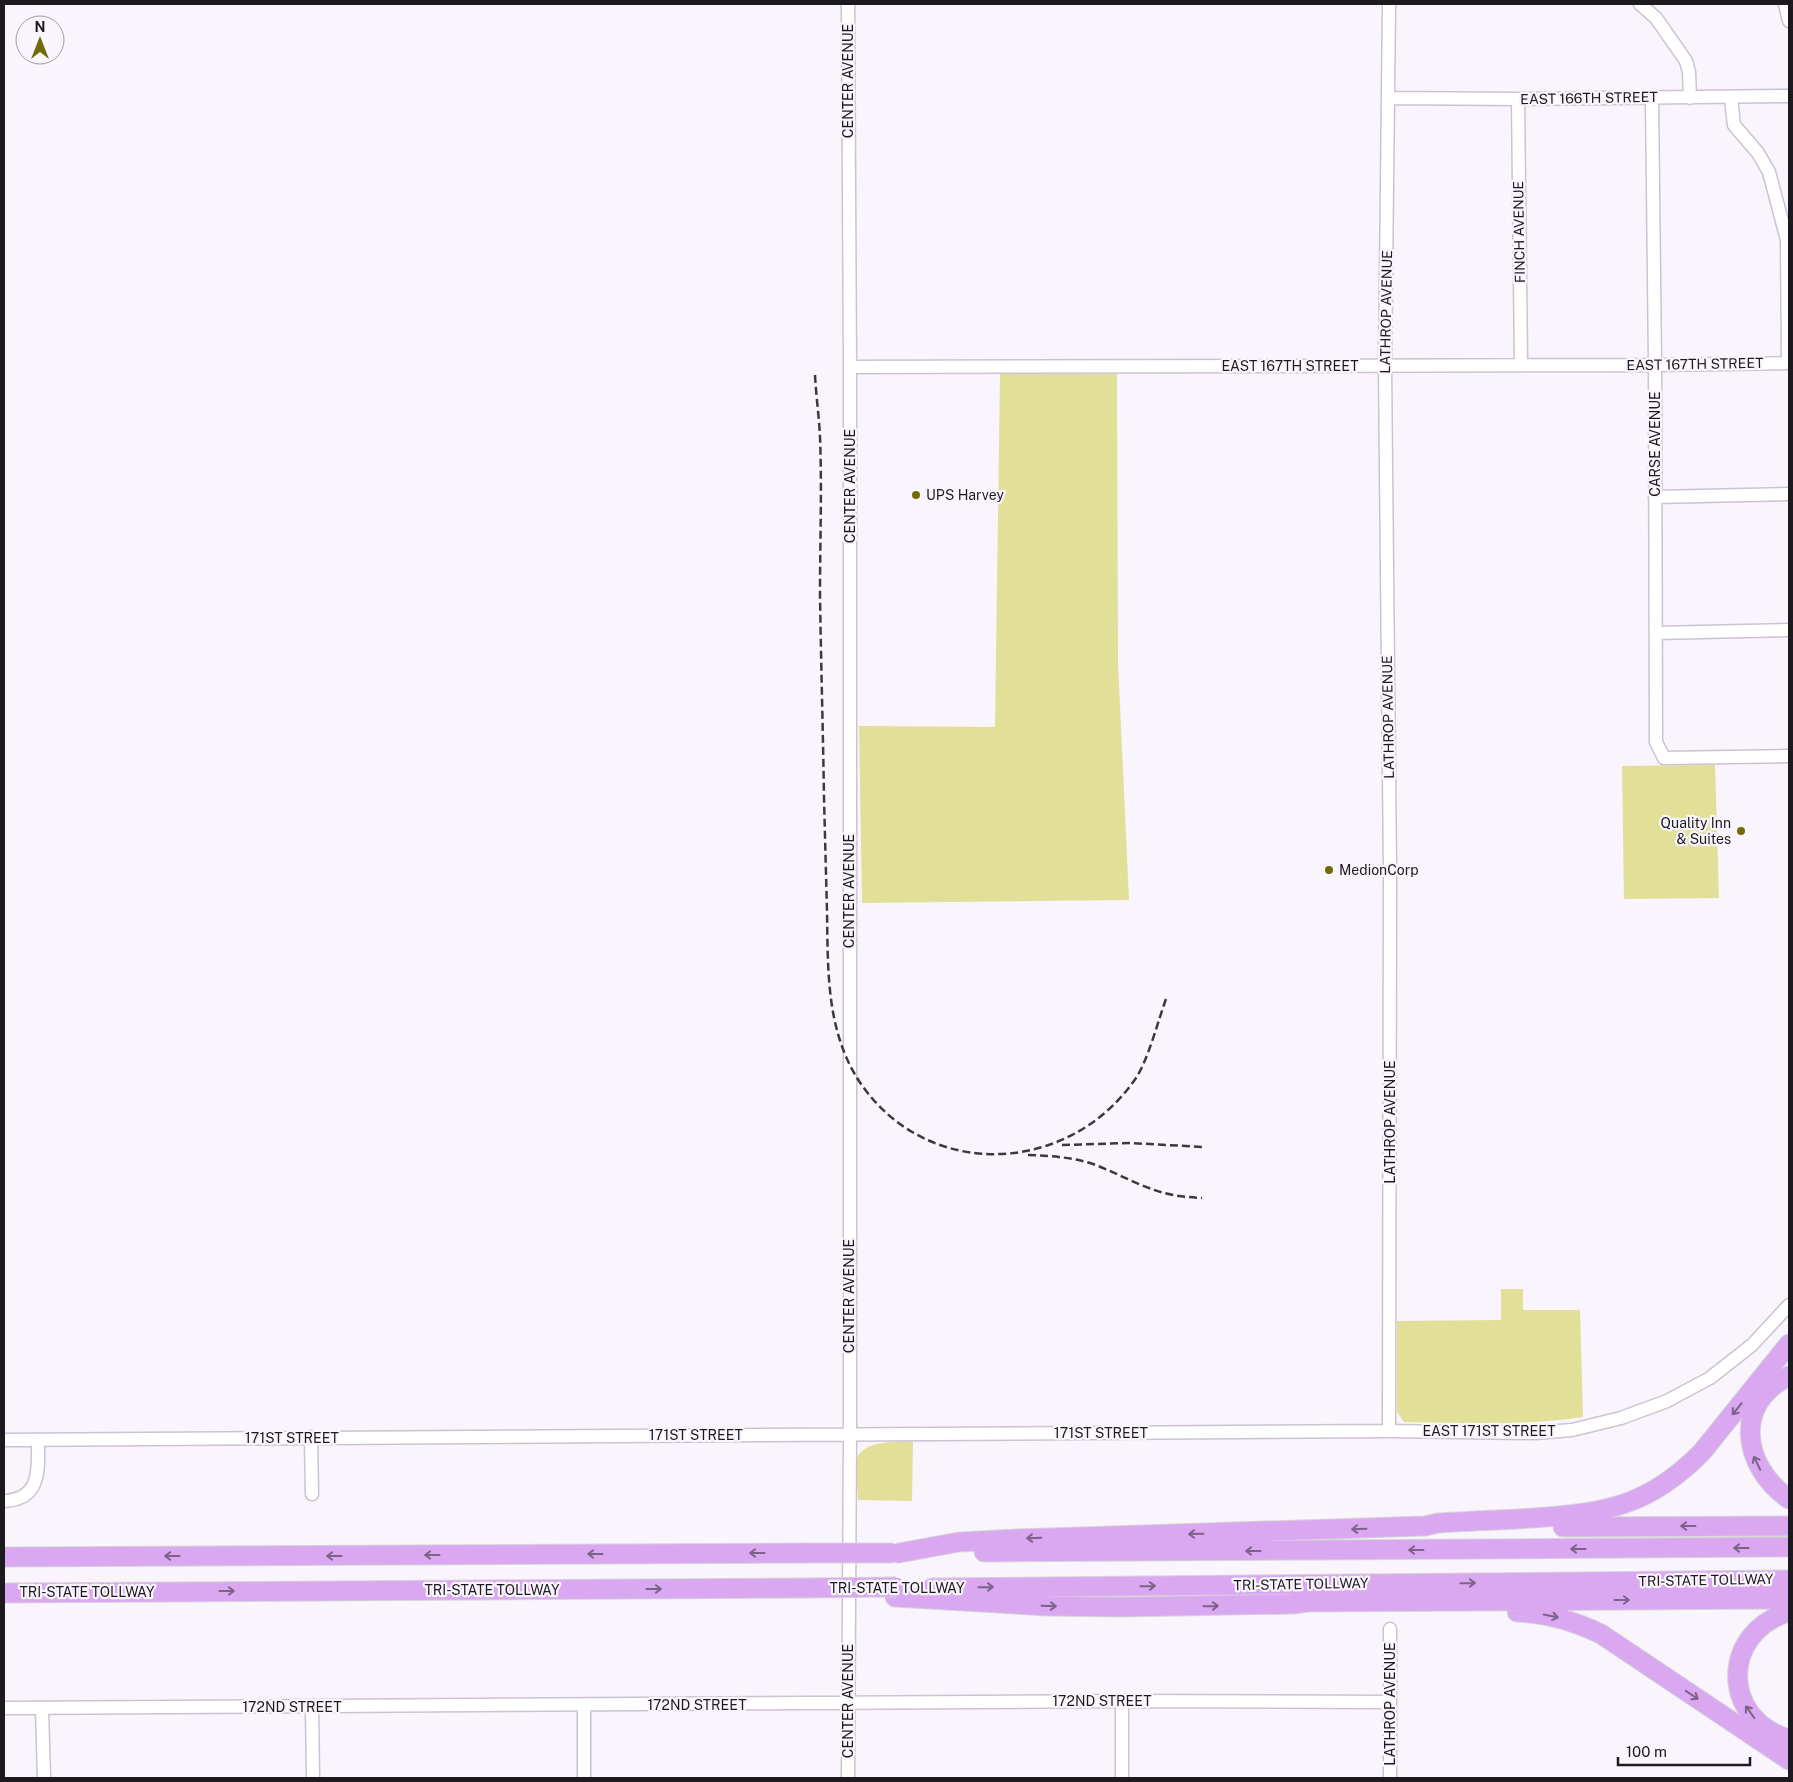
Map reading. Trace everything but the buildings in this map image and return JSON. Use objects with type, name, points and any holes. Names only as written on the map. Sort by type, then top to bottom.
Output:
[{"type":"highway","points":[[896,1553],[958,1542],[1017,1538],[1425,1526],[1438,1523],[1579,1515],[1610,1509],[1643,1496],[1676,1476],[1702,1452],[1789,1344]]},
{"type":"highway","points":[[1789,1376],[1769,1390],[1759,1403],[1751,1424],[1750,1438],[1752,1452],[1761,1471],[1775,1488],[1789,1499]]},
{"type":"highway","points":[[1425,1526],[1438,1529],[1789,1526]]},
{"type":"highway","points":[[4,1557],[1789,1547]]},
{"type":"highway","name":"TRI-STATE TOLLWAY","points":[[4,1593],[812,1588],[896,1592],[1789,1580]]},
{"type":"highway","points":[[896,1592],[1056,1606],[1122,1607],[1317,1602],[1789,1599]]},
{"type":"highway","points":[[1293,1604],[1307,1607],[1519,1612],[1568,1620],[1610,1639],[1789,1760]]},
{"type":"highway","points":[[1789,1612],[1769,1620],[1752,1635],[1740,1656],[1737,1673],[1740,1695],[1752,1715],[1766,1729],[1789,1739]]},
{"type":"street","name":"CENTER AVENUE","points":[[848,4],[850,367],[850,1434],[848,1778]]},
{"type":"street","name":"LATHROP AVENUE","points":[[1389,4],[1386,366],[1390,873],[1389,1431]]},
{"type":"street","points":[[1640,4],[1656,18],[1686,61],[1690,98]]},
{"type":"street","points":[[1785,4],[1789,21]]},
{"type":"street","name":"EAST 166TH STREET","points":[[1389,98],[1731,98],[1789,96]]},
{"type":"street","name":"CARSE AVENUE","points":[[1652,98],[1656,742],[1664,758],[1789,756]]},
{"type":"street","points":[[1731,98],[1734,125],[1758,153],[1769,172],[1787,240],[1789,362]]},
{"type":"street","name":"FINCH AVENUE","points":[[1518,99],[1521,365]]},
{"type":"street","name":"EAST 167TH STREET","points":[[850,367],[1655,365],[1789,362]]},
{"type":"street","points":[[1655,497],[1789,494]]},
{"type":"street","points":[[1656,633],[1789,630]]},
{"type":"street","name":"EAST 171ST STREET","points":[[1389,1431],[1535,1433],[1572,1430],[1621,1418],[1667,1401],[1710,1378],[1752,1345],[1789,1305]]},
{"type":"street","name":"171ST STREET","points":[[4,1440],[1389,1431]]},
{"type":"street","points":[[311,1437],[312,1494]]},
{"type":"street","points":[[4,1501],[21,1497],[35,1485],[38,1474],[38,1440]]},
{"type":"street","name":"LATHROP AVENUE","points":[[1390,1629],[1390,1778]]},
{"type":"street","points":[[1122,1701],[1122,1778]]},
{"type":"street","name":"172ND STREET","points":[[4,1708],[584,1706],[1122,1701],[1390,1702]]},
{"type":"street","points":[[584,1706],[584,1778]]},
{"type":"street","points":[[312,1707],[313,1778]]},
{"type":"street","points":[[42,1708],[44,1778]]},
{"type":"shaded area","points":[[1000,374],[1117,374],[1118,662],[1129,900],[862,903],[859,726],[995,727]]},
{"type":"shaded area","points":[[1715,765],[1719,898],[1624,899],[1622,766]]},
{"type":"shaded area","points":[[1501,1289],[1523,1289],[1523,1310],[1580,1310],[1583,1417],[1516,1423],[1404,1422],[1397,1412],[1397,1321],[1501,1320]]},
{"type":"shaded area","points":[[913,1441],[912,1501],[858,1500],[856,1470],[860,1453],[872,1445],[880,1443]]},
{"type":"railway","points":[[815,375],[821,457],[820,595],[829,977],[831,999],[840,1041],[859,1081],[887,1114],[921,1137],[958,1150],[998,1154],[1037,1149],[1074,1134],[1108,1110],[1136,1078],[1149,1051],[1166,999]]},
{"type":"railway","points":[[1062,1145],[1130,1143],[1204,1147]]},
{"type":"railway","points":[[1028,1155],[1077,1160],[1100,1167],[1155,1190],[1175,1195],[1202,1198]]},
{"type":"place","name":"UPS Harvey","points":[[916,495]]},
{"type":"place","name":"Quality Inn & Suites","points":[[1741,831]]},
{"type":"place","name":"MedionCorp","points":[[1329,870]]}]
